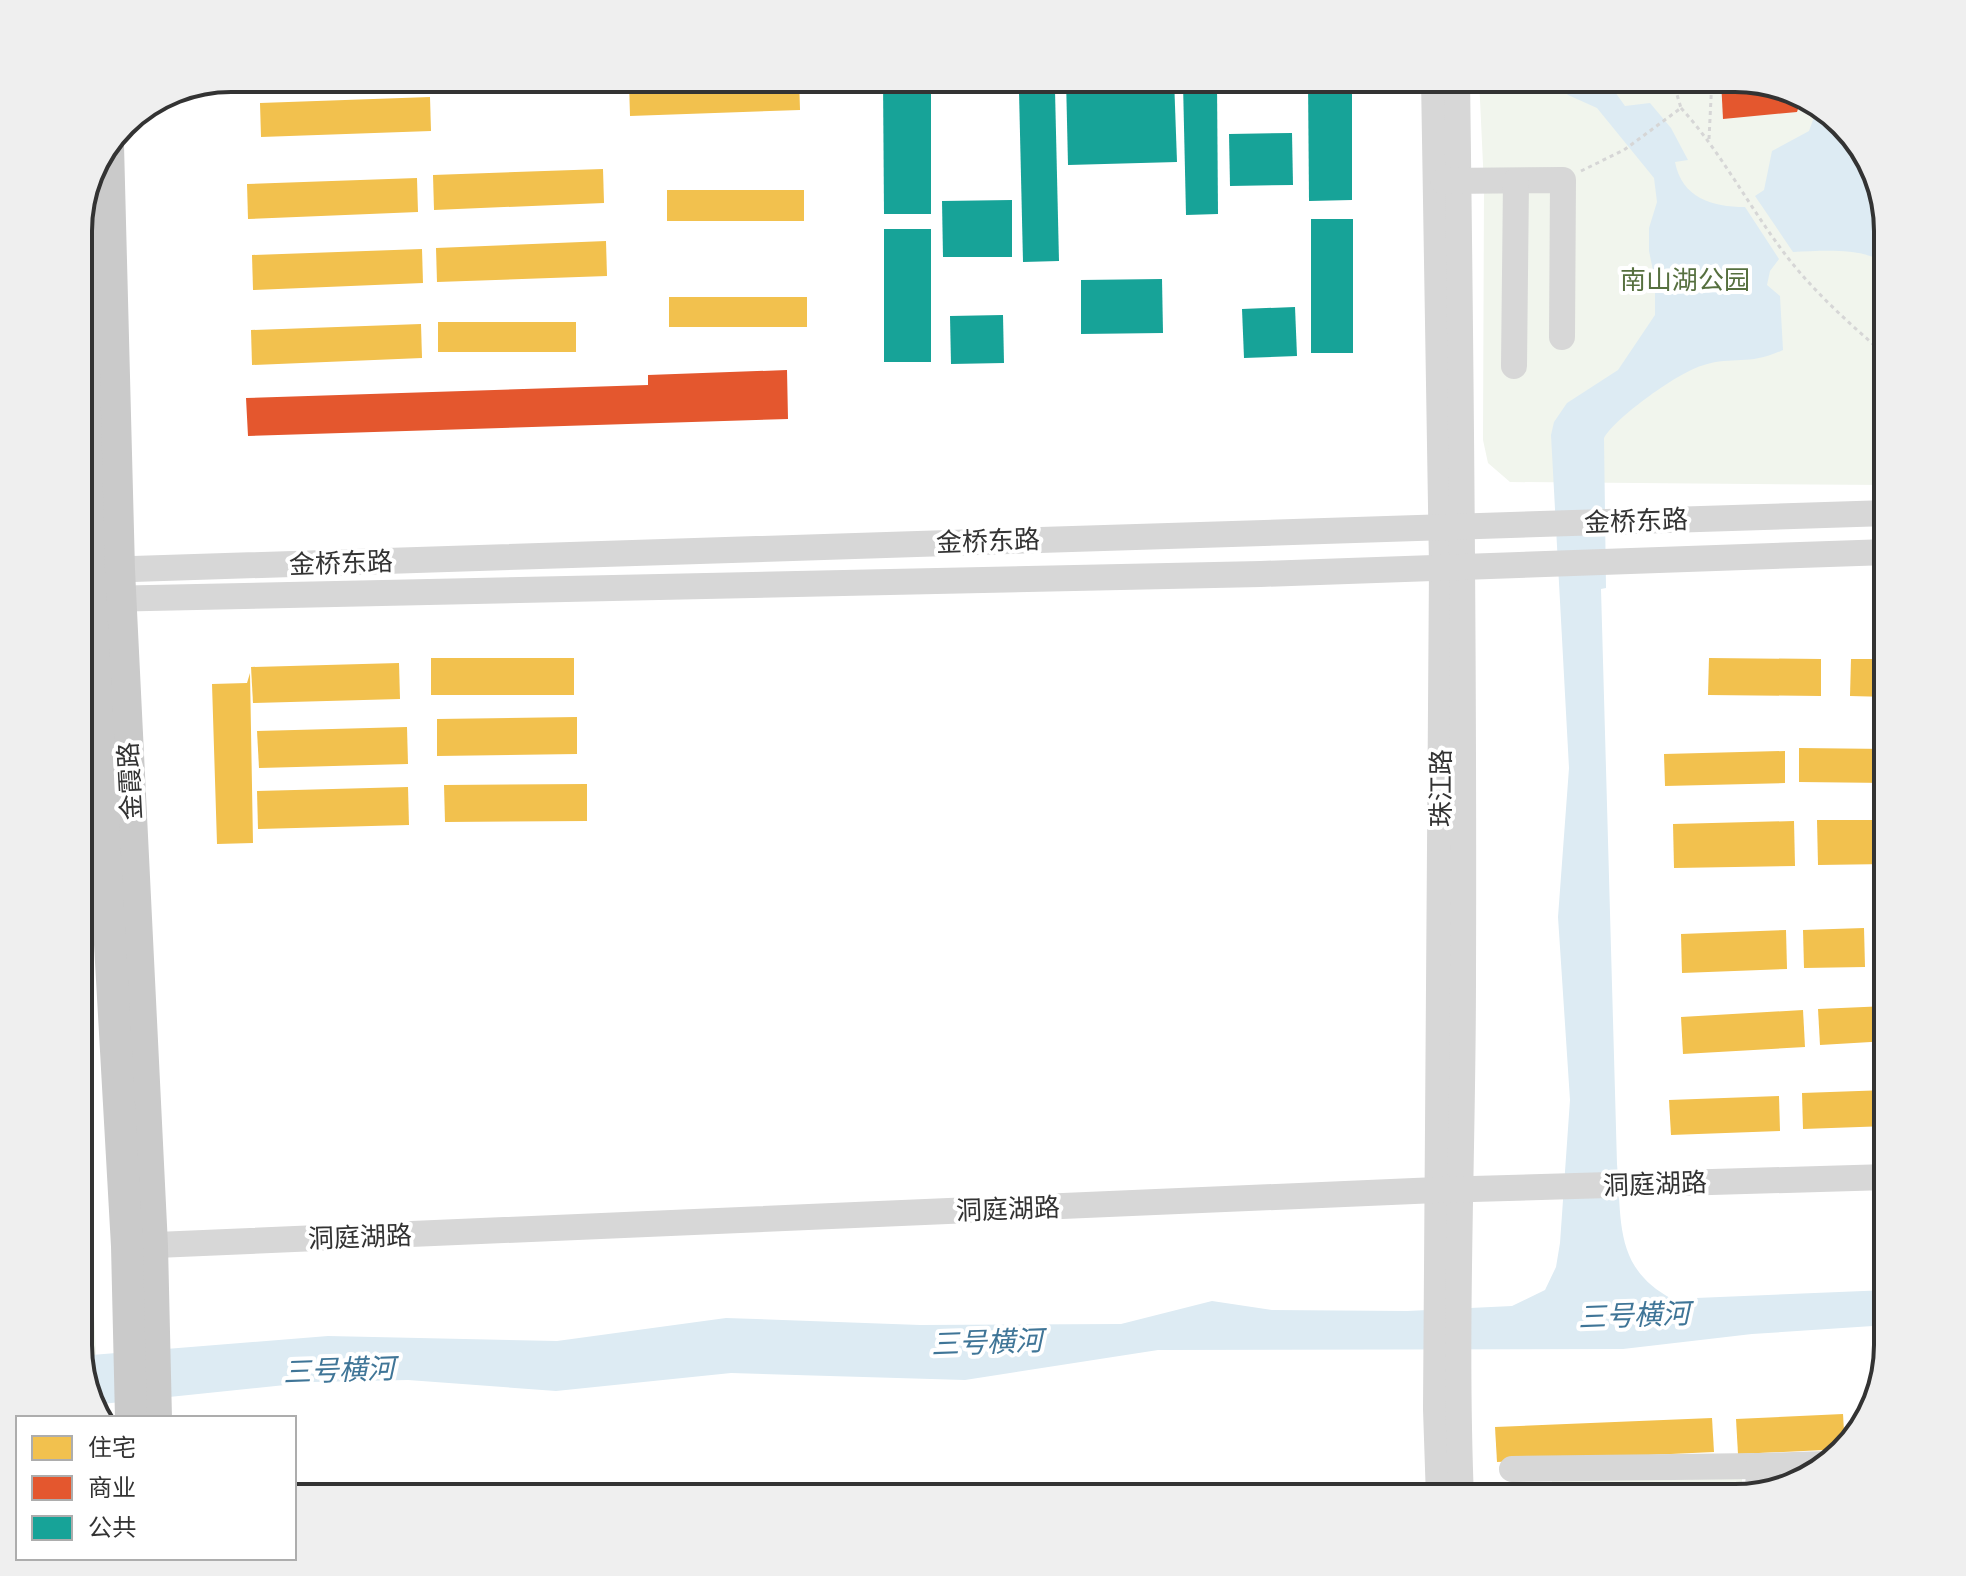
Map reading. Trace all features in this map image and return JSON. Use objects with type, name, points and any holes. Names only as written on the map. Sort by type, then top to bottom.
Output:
[{"type":"main road","name":"金霞路","points":[[96,585],[107,168]]},
{"type":"main road","name":"金霞路","points":[[92,493],[140,1246],[142,1332],[156,1416]]},
{"type":"main road","name":"金霞路","points":[[131,1416],[142,1332]]},
{"type":"street","name":"珠江路","points":[[1434,92],[1435,181],[1453,566],[1448,1370],[1440,1484]]},
{"type":"street","name":"珠江路","points":[[1451,527],[1457,92]]},
{"type":"street","points":[[1435,181],[1563,180],[1562,337]]},
{"type":"street","points":[[1514,366],[1516,181]]},
{"type":"street","name":"金桥东路","points":[[96,585],[1451,527],[1874,513]]},
{"type":"street","name":"金桥东路","points":[[96,585],[1453,566],[1874,552]]},
{"type":"street","name":"洞庭湖路","points":[[140,1246],[1450,1190],[1874,1177]]},
{"type":"street","name":"珠江路","points":[[1448,1370],[1460,1484]]},
{"type":"street","points":[[1512,1469],[1805,1465]]},
{"type":"street","points":[[1758,1481],[1759,1466]]},
{"type":"path","points":[[1676,92],[1681,108],[1709,139],[1743,195],[1788,258],[1828,305],[1874,345]]},
{"type":"path","points":[[1709,139],[1711,92]]},
{"type":"path","points":[[1563,180],[1624,150],[1681,108]]},
{"type":"green space","name":"南山湖公园","points":[[1480,92],[1735,92],[1762,95],[1788,103],[1827,127],[1855,162],[1871,204],[1874,231],[1874,485],[1510,482],[1488,463],[1483,440],[1484,186]]},
{"type":"green space","points":[[92,1270],[96,1355],[92,1354]]},
{"type":"green space","points":[[1552,1470],[1742,1471],[1742,1483],[1735,1484],[1552,1484]]},
{"type":"water","name":"三号横河","points":[[1565,92],[1615,92],[1625,106],[1650,103],[1671,128],[1688,160],[1675,162],[1684,184],[1700,198],[1710,202],[1745,207],[1779,259],[1770,271],[1767,285],[1780,296],[1783,350],[1761,358],[1715,362],[1693,369],[1635,407],[1604,438],[1606,588],[1601,589],[1617,1164],[1625,1242],[1630,1258],[1640,1273],[1653,1287],[1672,1299],[1874,1291],[1874,1326],[1752,1334],[1623,1349],[1158,1350],[965,1380],[731,1373],[556,1391],[408,1380],[314,1382],[105,1404],[92,1355],[328,1336],[557,1341],[726,1318],[920,1325],[1121,1324],[1212,1301],[1272,1310],[1407,1311],[1512,1306],[1545,1290],[1556,1267],[1560,1243],[1570,1100],[1558,917],[1569,768],[1551,435],[1554,422],[1567,403],[1618,370],[1655,315],[1655,280],[1649,251],[1649,228],[1657,202],[1654,178],[1597,108]]},
{"type":"water","points":[[1814,118],[1845,146],[1855,162],[1871,204],[1874,258],[1854,252],[1793,252],[1755,196],[1764,190],[1772,151],[1809,131]]},
{"type":"building: 住宅","points":[[629,92],[799,92],[800,110],[630,116]]},
{"type":"building: 住宅","points":[[430,97],[431,131],[261,137],[260,103]]},
{"type":"building: 住宅","points":[[603,169],[604,203],[434,210],[433,175]]},
{"type":"building: 住宅","points":[[417,178],[418,212],[248,219],[247,184]]},
{"type":"building: 住宅","points":[[667,190],[804,190],[804,221],[667,221]]},
{"type":"building: 住宅","points":[[606,241],[607,276],[437,282],[436,248]]},
{"type":"building: 住宅","points":[[422,249],[423,283],[253,290],[252,255]]},
{"type":"building: 住宅","points":[[669,297],[807,297],[807,327],[669,327]]},
{"type":"building: 住宅","points":[[438,322],[576,322],[576,352],[438,352]]},
{"type":"building: 住宅","points":[[421,324],[422,358],[252,365],[251,330]]},
{"type":"building: 住宅","points":[[431,658],[574,658],[574,695],[431,695]]},
{"type":"building: 住宅","points":[[1709,658],[1821,659],[1821,696],[1708,695]]},
{"type":"building: 住宅","points":[[1851,659],[1874,659],[1874,697],[1850,696]]},
{"type":"building: 住宅","points":[[399,663],[400,699],[253,703],[251,667]]},
{"type":"building: 住宅","points":[[250,673],[253,843],[217,844],[212,684],[247,683]]},
{"type":"building: 住宅","points":[[577,717],[577,754],[437,756],[437,719]]},
{"type":"building: 住宅","points":[[407,727],[408,764],[259,768],[257,731]]},
{"type":"building: 住宅","points":[[1799,748],[1874,749],[1874,783],[1799,782]]},
{"type":"building: 住宅","points":[[1785,751],[1785,783],[1665,786],[1664,754]]},
{"type":"building: 住宅","points":[[587,784],[587,821],[445,822],[444,785]]},
{"type":"building: 住宅","points":[[408,787],[409,825],[258,829],[257,791]]},
{"type":"building: 住宅","points":[[1817,820],[1874,820],[1874,864],[1818,865]]},
{"type":"building: 住宅","points":[[1794,821],[1795,866],[1674,868],[1673,824]]},
{"type":"building: 住宅","points":[[1864,928],[1865,967],[1804,968],[1803,930]]},
{"type":"building: 住宅","points":[[1786,930],[1787,969],[1682,973],[1681,934]]},
{"type":"building: 住宅","points":[[1874,1007],[1874,1042],[1820,1045],[1818,1009]]},
{"type":"building: 住宅","points":[[1803,1010],[1805,1047],[1683,1054],[1681,1017]]},
{"type":"building: 住宅","points":[[1874,1090],[1874,1126],[1803,1129],[1802,1093]]},
{"type":"building: 住宅","points":[[1779,1096],[1780,1131],[1671,1135],[1669,1100]]},
{"type":"building: 住宅","points":[[1843,1414],[1844,1431],[1826,1450],[1738,1454],[1736,1419]]},
{"type":"building: 住宅","points":[[1712,1418],[1714,1452],[1497,1462],[1495,1427]]},
{"type":"building: 商业","points":[[1722,92],[1762,95],[1798,108],[1797,112],[1723,119]]},
{"type":"building: 商业","points":[[787,370],[788,419],[248,436],[246,398],[648,385],[648,375]]},
{"type":"building: 公共","points":[[883,92],[931,92],[931,214],[884,214]]},
{"type":"building: 公共","points":[[1019,92],[1055,92],[1059,261],[1023,262]]},
{"type":"building: 公共","points":[[1066,92],[1174,92],[1177,162],[1068,165]]},
{"type":"building: 公共","points":[[1183,92],[1217,92],[1218,214],[1186,215]]},
{"type":"building: 公共","points":[[1308,92],[1352,92],[1352,200],[1309,201]]},
{"type":"building: 公共","points":[[1292,133],[1293,185],[1230,186],[1229,134]]},
{"type":"building: 公共","points":[[1012,200],[1012,257],[943,257],[942,201]]},
{"type":"building: 公共","points":[[1311,219],[1353,219],[1353,353],[1311,353]]},
{"type":"building: 公共","points":[[884,229],[931,229],[931,362],[884,362]]},
{"type":"building: 公共","points":[[1162,279],[1163,333],[1081,334],[1081,280]]},
{"type":"building: 公共","points":[[1295,307],[1297,356],[1244,358],[1242,309]]},
{"type":"building: 公共","points":[[1003,315],[1004,363],[951,364],[950,316]]}]
